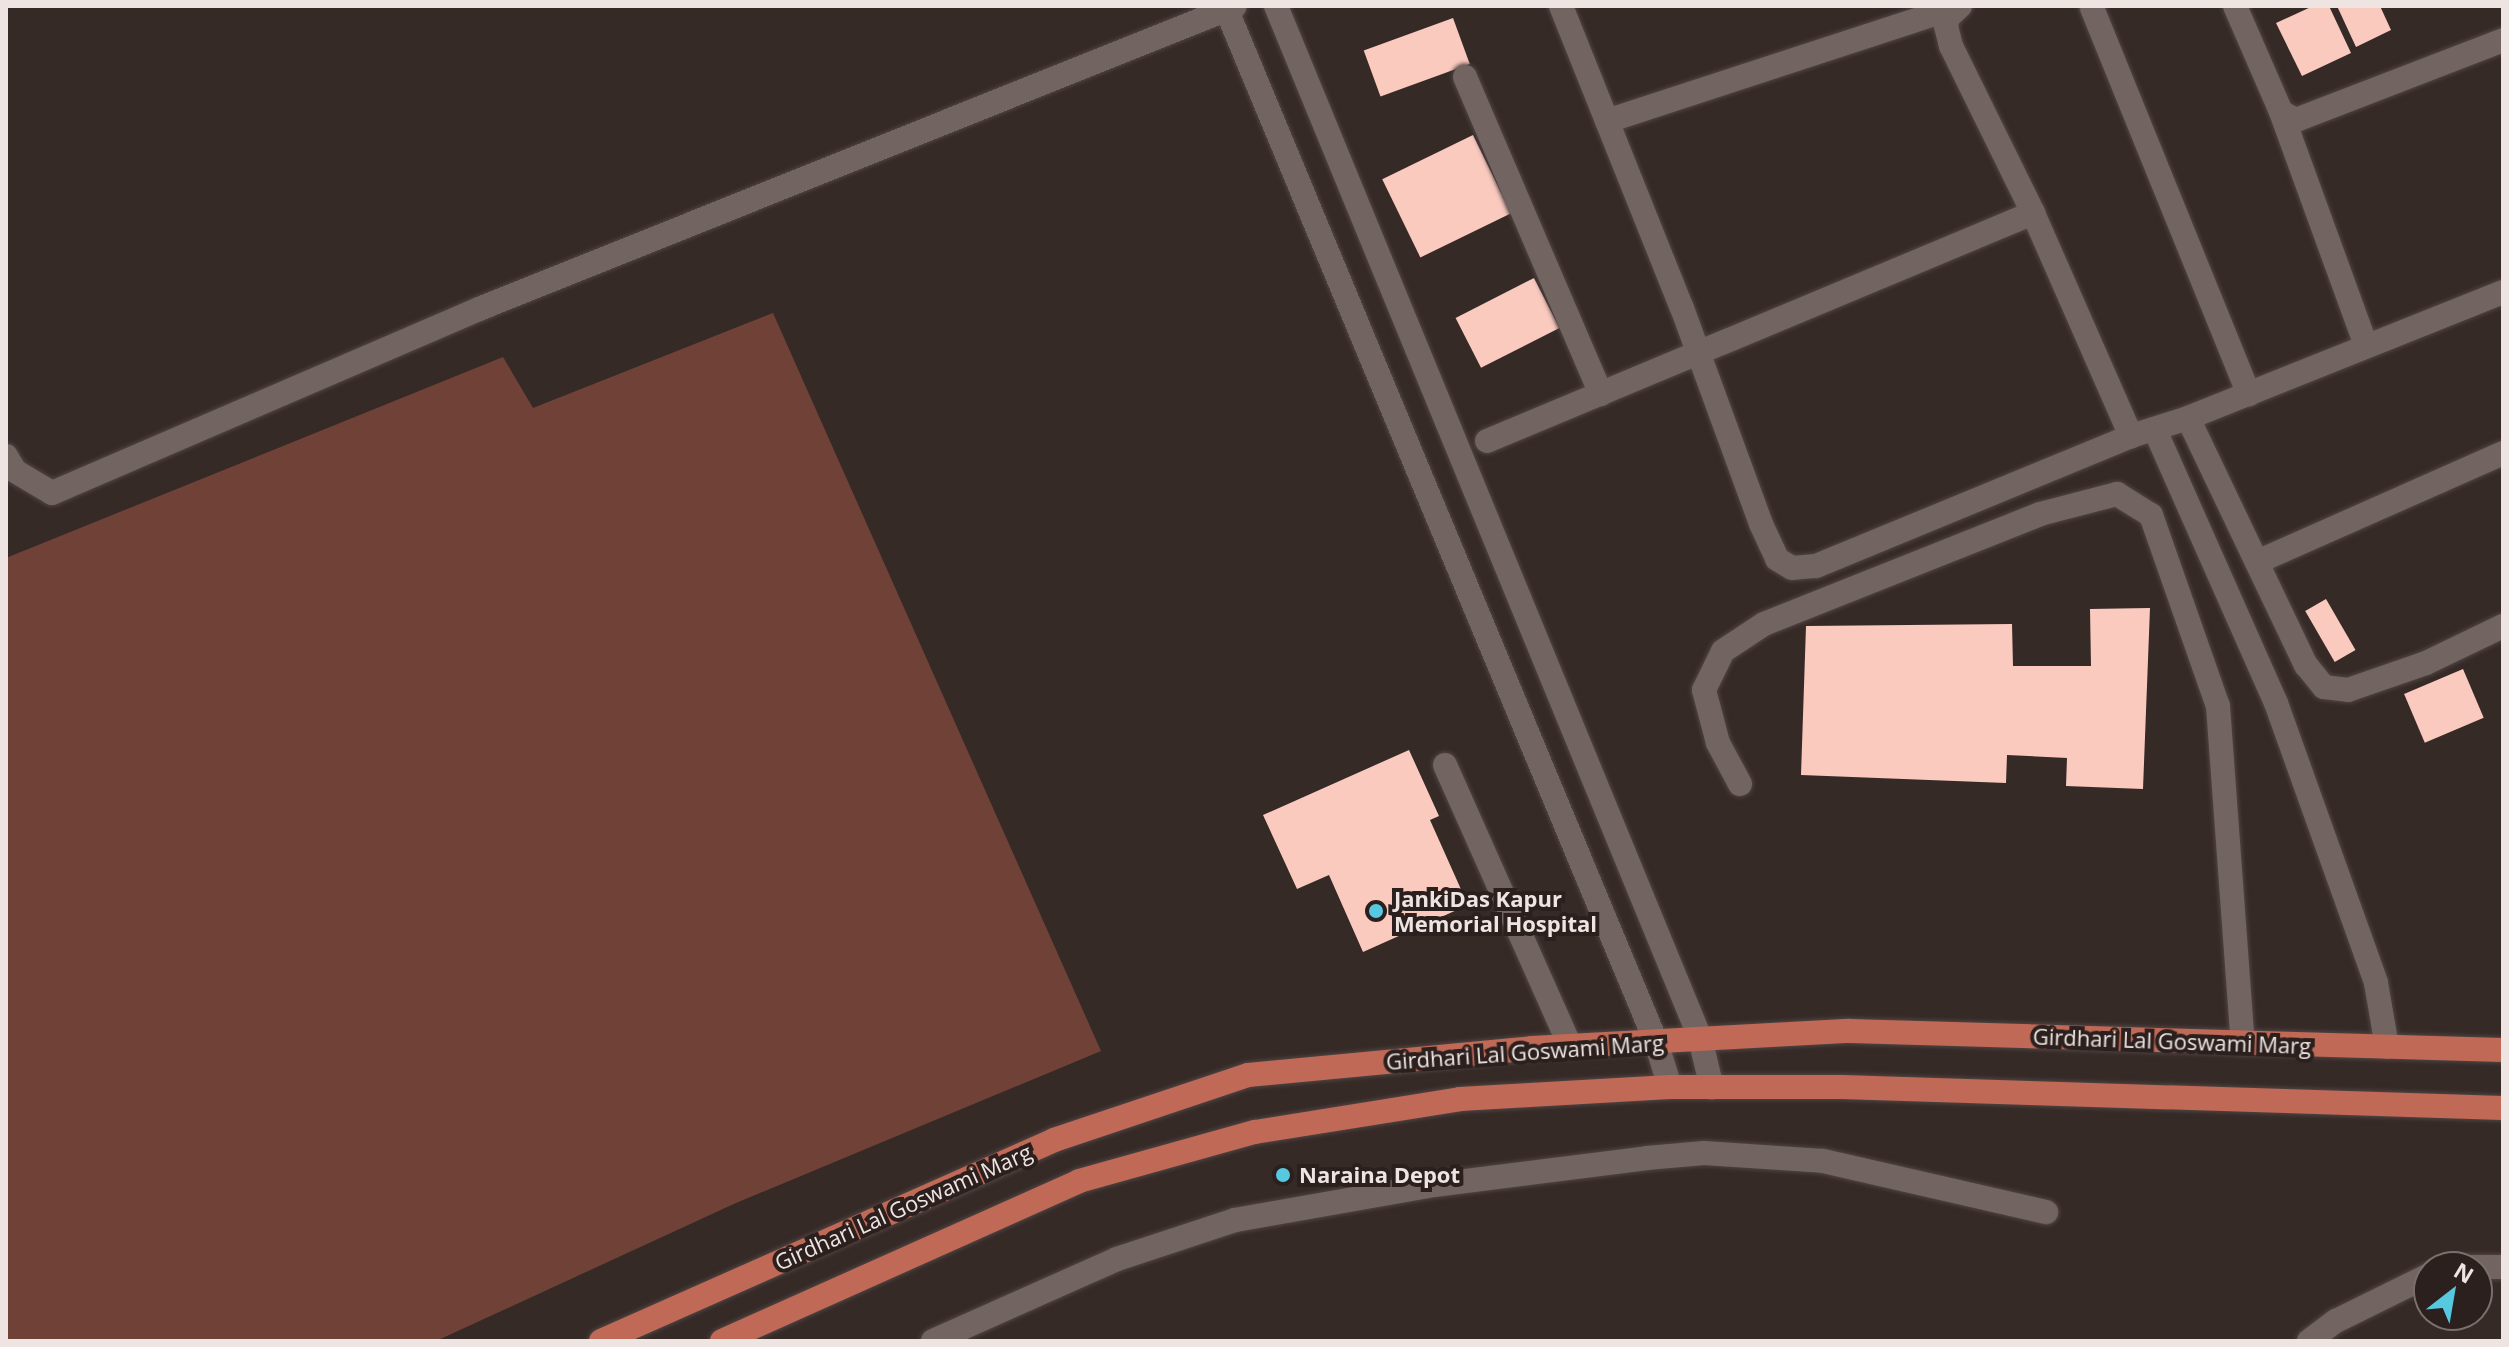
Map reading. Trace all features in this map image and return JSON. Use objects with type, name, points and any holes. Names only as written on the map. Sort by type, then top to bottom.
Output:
[{"type":"main road","name":"Girdhari Lal Goswami Marg","points":[[601,1341],[1054,1140],[1248,1075],[1570,1046],[1850,1031],[2503,1050]]},
{"type":"main road","name":"Girdhari Lal Goswami Marg","points":[[722,1341],[1079,1181],[1255,1132],[1460,1099],[1670,1087],[1858,1087],[2503,1108]]},
{"type":"street","points":[[1276,6],[1700,1038],[1712,1088]]},
{"type":"street","points":[[1561,6],[1699,354],[1761,524],[1777,559],[1792,568],[1816,566],[2131,436],[2188,418],[2503,292]]},
{"type":"street","points":[[1607,121],[1959,6]]},
{"type":"street","points":[[1959,6],[1948,17],[1946,26],[1951,46],[2033,213],[2131,436]]},
{"type":"street","points":[[2235,6],[2281,112],[2366,346]]},
{"type":"street","points":[[6,456],[15,471],[52,493],[479,309],[1229,7],[1656,1042],[1670,1087]]},
{"type":"street","points":[[2092,8],[2249,394]]},
{"type":"street","points":[[2281,112],[2296,120],[2503,40]]},
{"type":"street","points":[[1465,77],[1601,394]]},
{"type":"street","points":[[1487,441],[2033,213]]},
{"type":"street","points":[[2188,418],[2314,678],[2324,687],[2348,690],[2426,663],[2503,626]]},
{"type":"street","points":[[2155,430],[2276,703],[2376,983],[2387,1047]]},
{"type":"street","points":[[2257,562],[2503,453]]},
{"type":"street","points":[[1740,784],[1718,743],[1704,690],[1723,651],[1764,624],[2040,514],[2117,494],[2151,515],[2218,706],[2243,1043]]},
{"type":"street","points":[[1445,765],[1570,1046]]},
{"type":"street","points":[[933,1341],[1117,1259],[1235,1220],[1434,1185],[1647,1158],[1704,1153],[1823,1161],[2046,1212]]},
{"type":"street","points":[[2309,1341],[2336,1321],[2413,1283]]},
{"type":"shaded area","points":[[773,313],[1101,1051],[736,1203],[436,1341],[6,1341],[6,558],[503,357],[533,408]]},
{"type":"building","points":[[2313,6],[2329,6],[2351,53],[2302,76],[2276,23]]},
{"type":"building","points":[[2337,6],[2380,6],[2391,30],[2356,47]]},
{"type":"building","points":[[1453,18],[1470,64],[1380,97],[1364,50]]},
{"type":"building","points":[[1473,135],[1511,213],[1420,257],[1382,179]]},
{"type":"building","points":[[1534,278],[1559,328],[1481,368],[1456,318]]},
{"type":"building","points":[[2326,599],[2356,650],[2335,662],[2305,611]]},
{"type":"building","points":[[2150,608],[2143,789],[2066,786],[2067,758],[2007,755],[2006,783],[1801,775],[1806,626],[2012,624],[2013,666],[2091,666],[2090,609]]},
{"type":"building","points":[[2463,669],[2484,718],[2425,743],[2404,694]]},
{"type":"building","points":[[1409,750],[1439,816],[1430,820],[1468,905],[1363,952],[1329,875],[1297,889],[1263,815]]},
{"type":"place","name":"JankiDas Kapur Memorial Hospital","points":[[1376,911]]},
{"type":"place","name":"Naraina Depot","points":[[1283,1175]]}]
